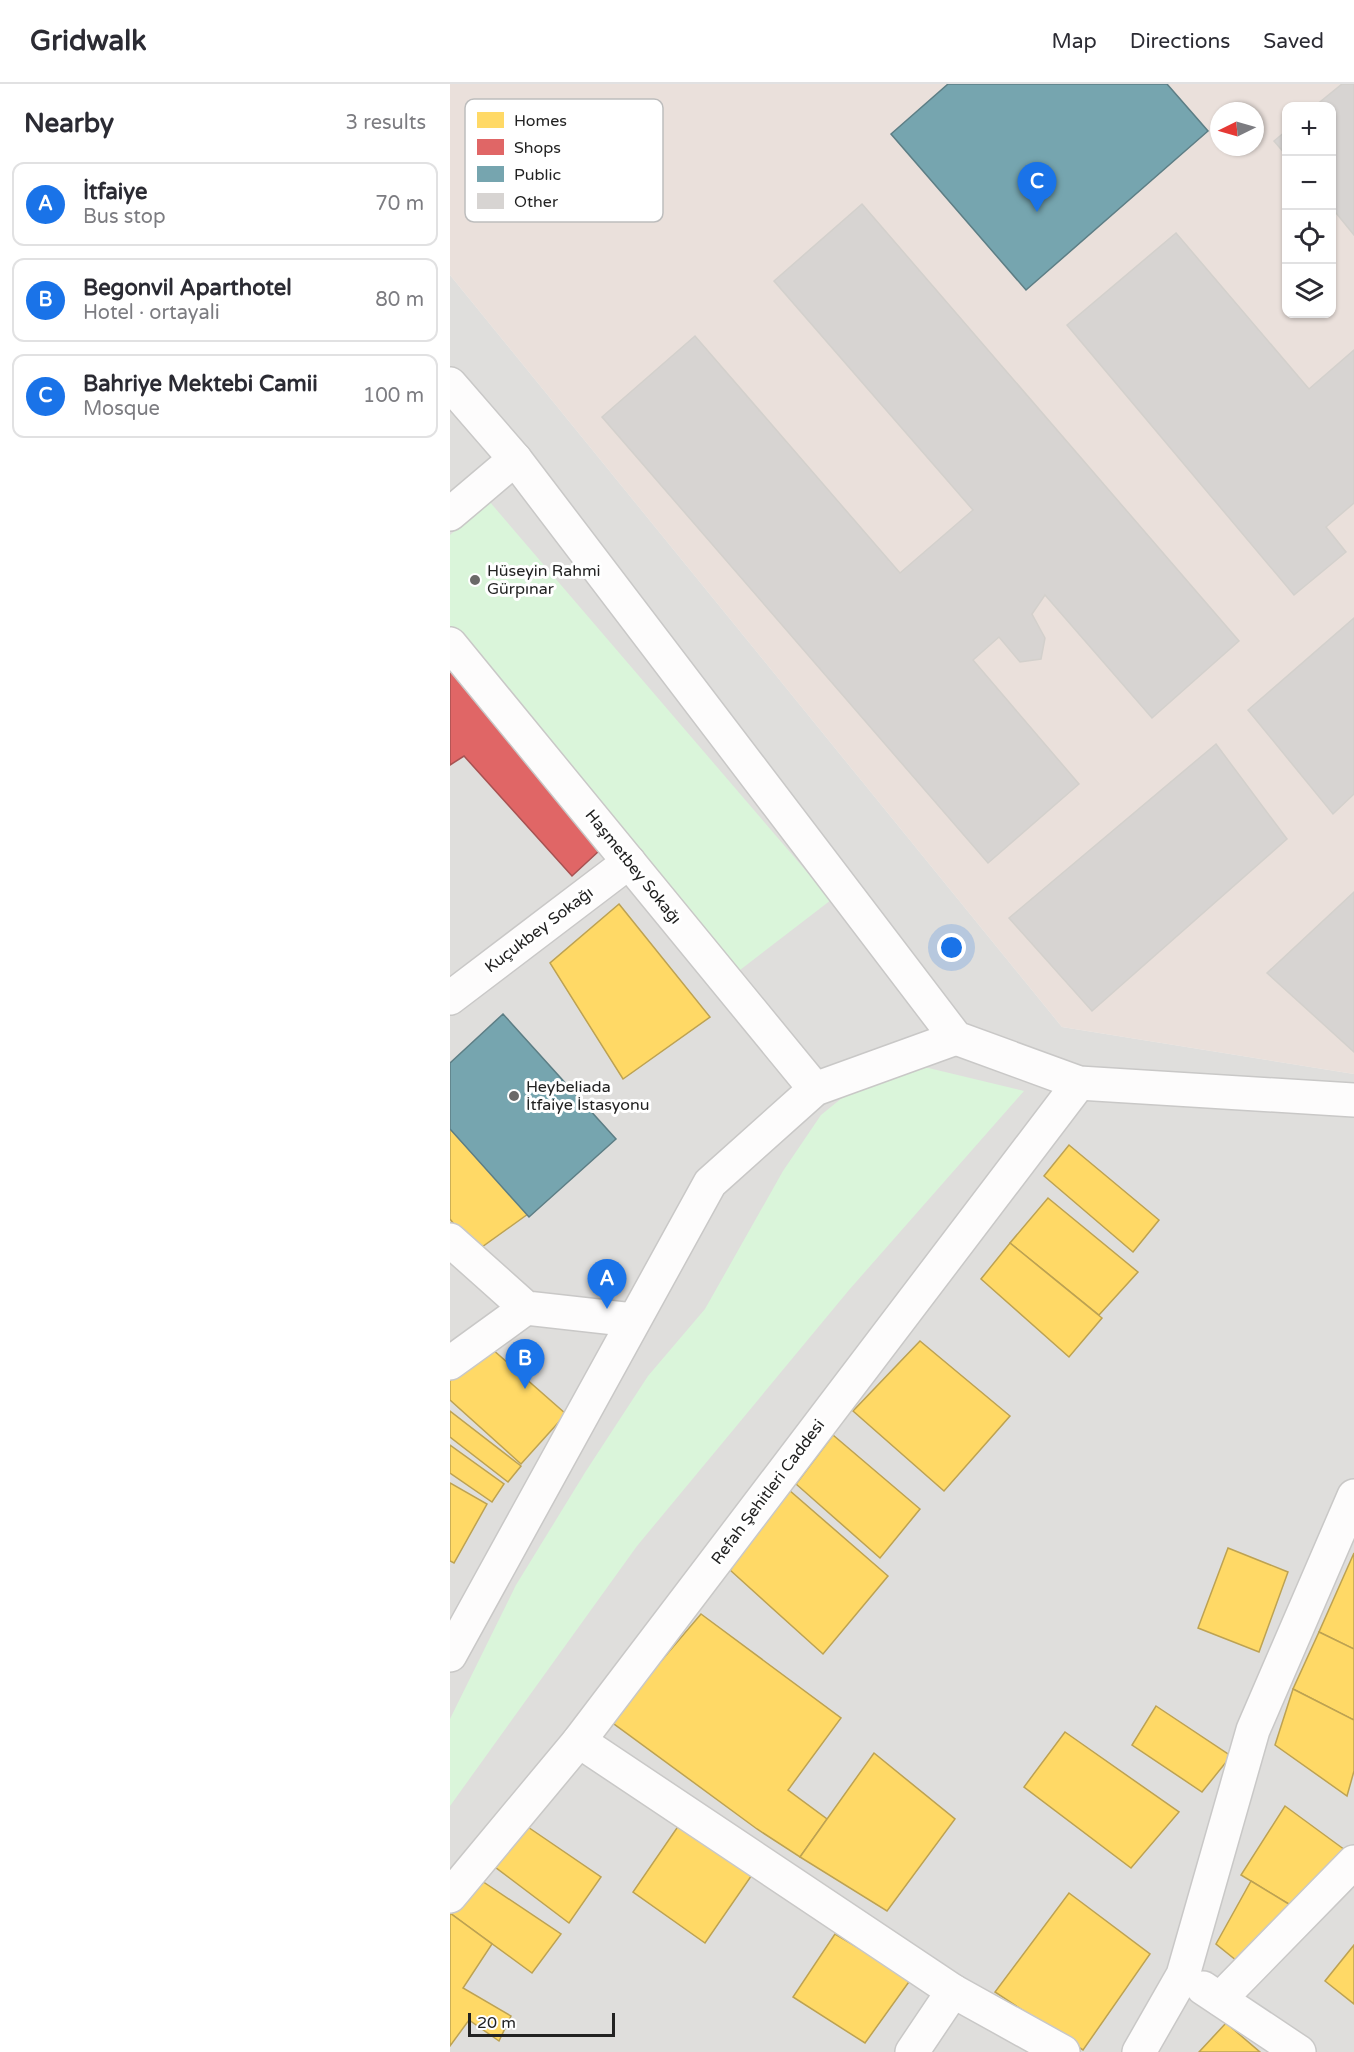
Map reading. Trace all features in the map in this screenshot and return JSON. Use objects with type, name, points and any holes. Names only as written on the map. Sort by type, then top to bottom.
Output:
[{"type":"street","points":[[450,384],[515,459],[956,1038],[1078,1083],[1354,1100]]},
{"type":"street","points":[[450,514],[515,459]]},
{"type":"street","name":"Haşmetbey Sokağı","points":[[450,644],[816,1089]]},
{"type":"street","name":"Kuçukbey Sokağı","points":[[450,998],[629,862]]},
{"type":"street","points":[[450,1654],[710,1183],[816,1089],[956,1038]]},
{"type":"street","name":"Refah Şehitleri Caddesi","points":[[450,1896],[579,1741],[1078,1083]]},
{"type":"street","points":[[450,1240],[526,1308],[633,1320]]},
{"type":"street","points":[[450,1363],[526,1308]]},
{"type":"street","points":[[1139,2052],[1183,1974],[1253,1730],[1354,1496]]},
{"type":"street","points":[[579,1741],[953,1991],[1063,2052]]},
{"type":"street","points":[[1220,1999],[1354,1862]]},
{"type":"street","points":[[1183,1974],[1299,2052]]},
{"type":"street","points":[[912,2052],[953,1991]]},
{"type":"shaded area","points":[[450,84],[1354,84],[1354,1074],[1062,1027],[450,275]]},
{"type":"shaded area","points":[[450,275],[1062,1027],[1354,1074],[1354,2052],[450,2052]]},
{"type":"green space","points":[[489,501],[831,900],[740,970],[450,626],[450,535]]},
{"type":"green space","points":[[916,1065],[1024,1091],[849,1290],[637,1546],[450,1806],[450,1719],[516,1585],[586,1471],[648,1376],[705,1309],[783,1171],[821,1115],[869,1076]]},
{"type":"building: Homes","points":[[619,904],[710,1017],[623,1079],[550,963]]},
{"type":"building: Homes","points":[[450,1129],[528,1214],[475,1252],[450,1219]]},
{"type":"building: Homes","points":[[1069,1145],[1159,1220],[1133,1252],[1044,1176]]},
{"type":"building: Homes","points":[[1048,1198],[1138,1272],[1099,1315],[1010,1243]]},
{"type":"building: Homes","points":[[1010,1243],[1102,1318],[1069,1357],[981,1279]]},
{"type":"building: Homes","points":[[920,1341],[1010,1416],[944,1491],[853,1411]]},
{"type":"building: Homes","points":[[484,1342],[566,1414],[521,1464],[450,1400],[450,1381]]},
{"type":"building: Homes","points":[[450,1411],[521,1466],[508,1482],[450,1437]]},
{"type":"building: Homes","points":[[833,1435],[920,1509],[880,1558],[796,1484]]},
{"type":"building: Homes","points":[[450,1445],[504,1484],[492,1502],[450,1473]]},
{"type":"building: Homes","points":[[450,1483],[487,1504],[454,1563],[450,1561]]},
{"type":"building: Homes","points":[[789,1490],[888,1576],[823,1654],[730,1570]]},
{"type":"building: Homes","points":[[1228,1548],[1288,1572],[1259,1652],[1198,1628]]},
{"type":"building: Homes","points":[[1354,1553],[1354,1649],[1319,1632]]},
{"type":"building: Homes","points":[[701,1614],[841,1718],[788,1790],[827,1819],[800,1857],[757,1829],[610,1721]]},
{"type":"building: Homes","points":[[1319,1632],[1354,1649],[1354,1720],[1293,1689]]},
{"type":"building: Homes","points":[[1293,1689],[1354,1720],[1354,1771],[1347,1796],[1275,1745]]},
{"type":"building: Homes","points":[[1156,1706],[1231,1756],[1202,1792],[1132,1745]]},
{"type":"building: Homes","points":[[1065,1732],[1179,1812],[1131,1868],[1024,1787]]},
{"type":"building: Homes","points":[[874,1753],[955,1819],[887,1911],[800,1857]]},
{"type":"building: Homes","points":[[1285,1806],[1345,1850],[1292,1906],[1241,1875]]},
{"type":"building: Homes","points":[[522,1823],[601,1877],[569,1923],[491,1864]]},
{"type":"building: Homes","points":[[679,1825],[754,1872],[705,1943],[633,1892]]},
{"type":"building: Homes","points":[[476,1877],[561,1934],[532,1973],[450,1913]]},
{"type":"building: Homes","points":[[1251,1881],[1292,1906],[1242,1965],[1216,1944]]},
{"type":"building: Homes","points":[[1069,1893],[1150,1954],[1083,2050],[995,1992]]},
{"type":"building: Homes","points":[[450,1913],[492,1944],[463,1988],[511,2016],[499,2041],[469,2020],[450,2046]]},
{"type":"building: Homes","points":[[835,1934],[911,1979],[865,2043],[793,1997]]},
{"type":"building: Homes","points":[[1354,1945],[1354,2004],[1325,1981]]},
{"type":"building: Homes","points":[[1226,2023],[1260,2052],[1199,2052]]},
{"type":"building: Shops","points":[[450,665],[599,851],[572,876],[464,756],[450,765]]},
{"type":"building: Public","points":[[948,84],[1167,84],[1208,131],[1026,290],[891,134]]},
{"type":"building: Public","name":"Heybeliada İtfaiye İstasyonu","points":[[503,1014],[616,1139],[529,1217],[450,1129],[450,1063]]},
{"type":"building: Other","points":[[1342,84],[1354,84],[1354,235],[1336,213],[1336,102],[1320,102]]},
{"type":"building: Other","points":[[1282,134],[1282,150],[1274,141]]},
{"type":"building: Other","points":[[862,204],[1239,641],[1152,718],[1045,595],[1032,614],[1045,638],[1041,659],[1020,662],[999,637],[973,660],[1079,784],[988,863],[602,417],[695,336],[900,573],[973,510],[774,281]]},
{"type":"building: Other","points":[[1176,233],[1309,389],[1354,350],[1354,503],[1326,527],[1346,552],[1294,595],[1067,325]]},
{"type":"building: Other","points":[[1354,618],[1354,794],[1333,814],[1248,710]]},
{"type":"building: Other","points":[[1216,744],[1287,839],[1092,1011],[1009,918]]},
{"type":"building: Other","points":[[1354,892],[1354,1052],[1267,973]]},
{"type":"place","name":"Bahriye Mektebi Camii","points":[[1037,212]]},
{"type":"place","name":"Hüseyin Rahmi Gürpınar","points":[[475,580]]},
{"type":"place","name":"Heybeliada İtfaiye İstasyonu","points":[[514,1096]]},
{"type":"place","name":"İtfaiye","points":[[607,1309]]},
{"type":"place","name":"Begonvil Aparthotel","points":[[525,1389]]}]
